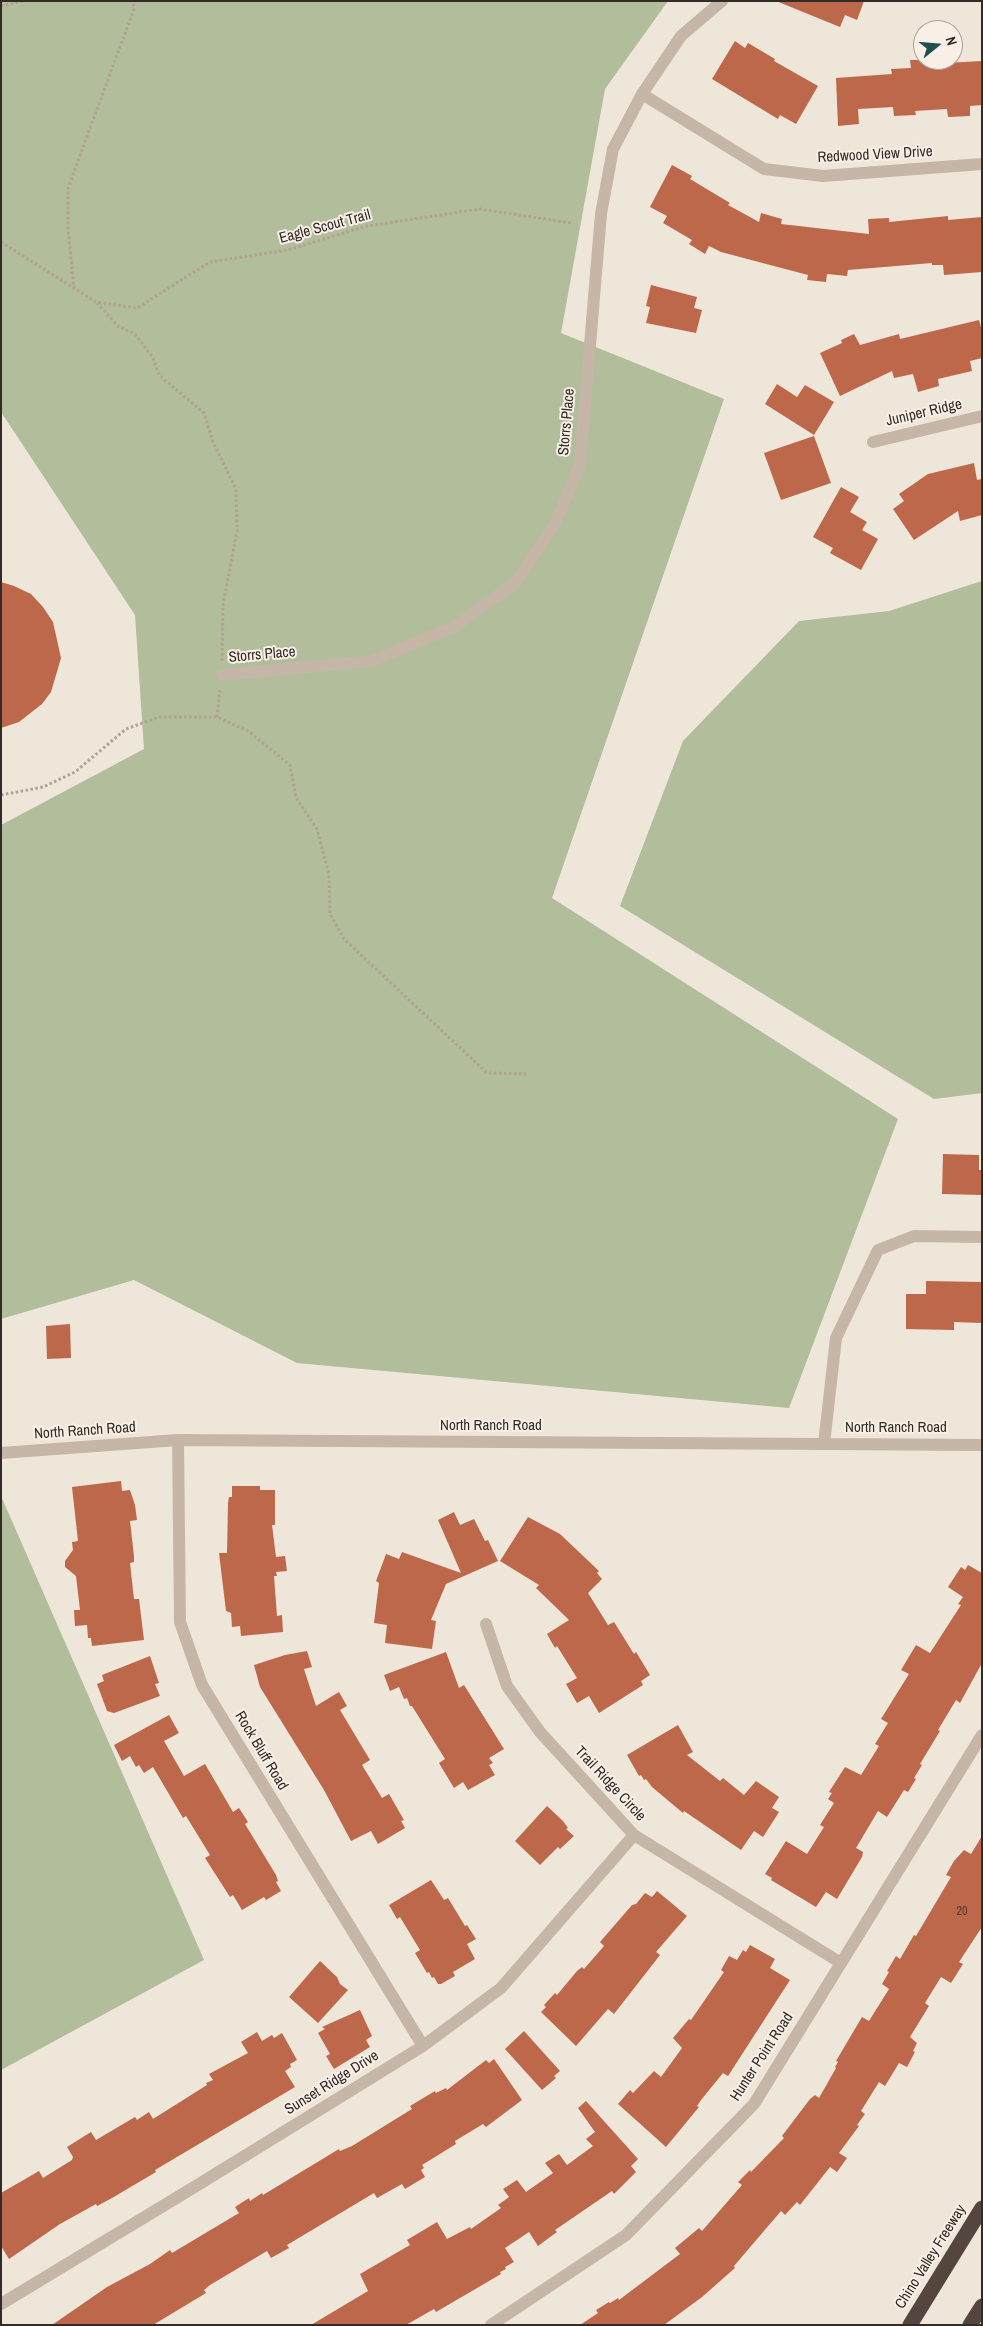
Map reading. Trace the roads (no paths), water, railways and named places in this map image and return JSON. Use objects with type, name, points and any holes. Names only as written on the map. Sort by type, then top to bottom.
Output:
[{"type":"highway","name":"Chino Valley Freeway","points":[[910,2325],[982,2208]]},
{"type":"highway","points":[[970,2325],[982,2306]]},
{"type":"street","name":"Storrs Place","points":[[222,675],[372,662],[454,627],[515,583],[555,524],[580,464],[601,214],[613,149],[642,94],[681,36],[722,1]]},
{"type":"street","name":"Redwood View Drive","points":[[642,94],[764,169],[823,176],[982,164]]},
{"type":"street","name":"Juniper Ridge","points":[[873,442],[982,416]]},
{"type":"street","points":[[824,1444],[836,1338],[878,1250],[914,1236],[982,1238]]},
{"type":"street","name":"North Ranch Road","points":[[1,1453],[178,1440],[982,1445]]},
{"type":"street","name":"Rock Bluff Road","points":[[178,1440],[180,1622],[202,1685],[423,2046]]},
{"type":"street","name":"Trail Ridge Circle","points":[[486,1624],[507,1686],[540,1732],[634,1835],[841,1962]]},
{"type":"street","name":"Hunter Point Road","points":[[491,2325],[626,2235],[754,2104],[982,1735]]},
{"type":"street","name":"Sunset Ridge Drive","points":[[1,2304],[423,2046],[501,1988],[634,1835]]}]
